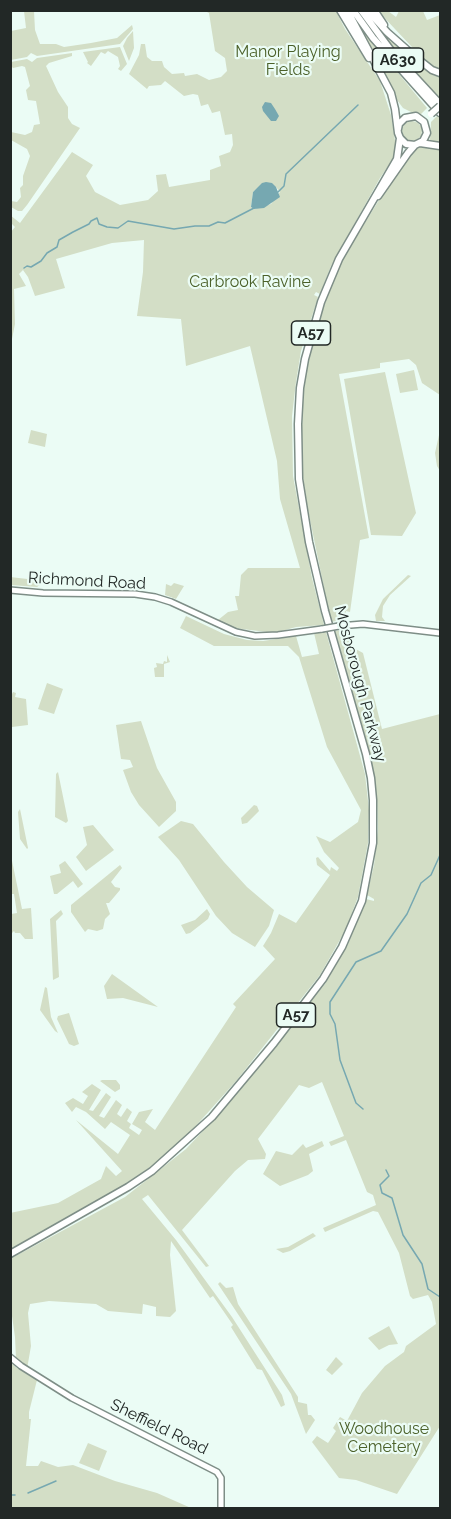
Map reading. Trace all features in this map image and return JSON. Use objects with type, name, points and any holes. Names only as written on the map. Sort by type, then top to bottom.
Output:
[{"type":"highway","points":[[340,10],[364,51],[377,68]]},
{"type":"highway","name":"A57","points":[[347,10],[391,93],[400,138]]},
{"type":"highway","name":"A630","points":[[353,10],[386,53],[441,113]]},
{"type":"highway","name":"A630","points":[[361,10],[392,52],[441,105]]},
{"type":"highway","points":[[367,10],[396,39],[432,70],[441,74]]},
{"type":"highway","points":[[374,10],[396,39]]},
{"type":"highway","name":"A57","points":[[418,144],[427,133],[425,124],[431,114],[441,105]]},
{"type":"highway","points":[[398,129],[399,124],[405,118],[431,114]]},
{"type":"highway","points":[[416,116],[425,124]]},
{"type":"highway","points":[[400,138],[406,144],[441,146]]},
{"type":"highway","name":"Mosborough Parkway","points":[[10,1254],[152,1171],[212,1117],[274,1043],[323,979],[342,947],[362,901],[373,843],[371,778],[364,745],[325,610],[309,542],[299,479],[298,423],[305,358],[321,302],[339,260],[397,159],[400,138]]},
{"type":"highway","name":"Mosborough Parkway","points":[[375,199],[404,157],[418,144]]},
{"type":"main road","name":"Richmond Road","points":[[10,590],[147,596],[171,602],[236,632],[255,636],[363,624],[441,633]]},
{"type":"main road","name":"Sheffield Road","points":[[10,1357],[33,1374],[87,1406],[217,1472],[221,1478],[221,1509]]},
{"type":"green space","points":[[24,11],[34,11],[35,30],[40,44],[56,44],[64,47],[91,43],[117,38],[132,25],[133,29],[120,44],[37,56],[31,53],[27,57],[11,60],[11,31],[26,28]]},
{"type":"green space","points":[[205,11],[336,11],[345,29],[380,81],[391,115],[396,147],[393,159],[331,266],[320,294],[316,292],[314,295],[318,297],[301,351],[296,382],[292,416],[293,476],[312,578],[324,625],[296,627],[275,633],[234,628],[218,620],[228,612],[238,610],[235,596],[239,596],[241,575],[248,568],[300,568],[280,499],[277,461],[250,346],[186,366],[181,319],[137,316],[143,272],[144,240],[112,243],[56,259],[65,288],[35,296],[23,270],[19,274],[26,286],[14,289],[15,324],[11,344],[10,233],[15,227],[11,223],[10,215],[20,223],[72,152],[93,165],[86,176],[95,192],[120,205],[148,200],[158,191],[156,175],[166,174],[169,187],[210,180],[210,170],[221,166],[219,156],[230,152],[233,145],[232,134],[225,135],[220,111],[212,113],[208,104],[201,106],[198,95],[184,96],[165,81],[161,85],[149,86],[147,89],[129,74],[139,55],[141,44],[145,44],[147,57],[152,61],[162,61],[164,67],[172,74],[184,73],[185,76],[197,74],[209,80],[221,77],[227,71],[225,58],[215,51],[209,13]],"holes":[[[276,187],[280,192],[271,204],[254,209],[251,207],[253,192],[258,188]]]},
{"type":"green space","points":[[378,11],[388,11],[396,17],[399,11],[423,11],[427,20],[440,15],[440,69],[428,64]]},
{"type":"green space","points":[[379,29],[433,75],[440,77],[440,100],[394,49]]},
{"type":"green space","points":[[133,31],[134,48],[129,61],[123,46]]},
{"type":"green space","points":[[365,33],[427,108],[421,114],[403,108],[397,100]]},
{"type":"green space","points":[[120,47],[127,64],[121,71],[118,69],[120,66],[118,57],[108,51],[105,54],[101,52],[91,66],[87,63],[83,52]]},
{"type":"green space","points":[[72,53],[72,56],[46,66],[68,107],[68,118],[72,124],[80,128],[27,205],[22,211],[18,211],[11,207],[11,201],[17,202],[21,197],[20,188],[23,185],[23,176],[30,156],[27,149],[11,140],[11,132],[25,135],[32,132],[34,125],[40,124],[36,101],[28,100],[26,90],[30,86],[25,67],[13,68],[11,62],[27,59],[32,62],[37,58]]},
{"type":"green space","points":[[438,115],[440,143],[430,140],[431,122]]},
{"type":"green space","points":[[408,121],[416,121],[422,127],[422,135],[416,141],[408,141],[402,135],[402,127]]},
{"type":"green space","points":[[422,146],[440,150],[440,395],[422,383],[416,365],[409,359],[380,363],[380,368],[339,374],[369,538],[360,540],[350,612],[346,611],[346,619],[331,622],[301,465],[303,390],[308,360],[330,289],[345,255],[392,179],[414,149]]},
{"type":"green space","points":[[414,370],[418,390],[400,393],[396,374]]},
{"type":"green space","points":[[385,372],[416,513],[402,536],[371,535],[344,379]]},
{"type":"green space","points":[[31,430],[47,434],[45,447],[28,443]]},
{"type":"green space","points":[[440,436],[440,471],[435,453]]},
{"type":"green space","points":[[408,575],[411,576],[390,595],[383,606],[382,617],[385,621],[376,621],[375,615],[383,599]]},
{"type":"green space","points":[[10,577],[38,580],[40,585],[37,587],[11,585]]},
{"type":"green space","points":[[174,583],[184,586],[176,599],[165,595],[166,584],[171,586]]},
{"type":"green space","points":[[186,616],[224,634],[247,640],[263,641],[296,636],[302,657],[319,654],[314,633],[326,632],[365,774],[369,810],[368,843],[358,897],[345,931],[320,975],[237,1080],[185,1138],[125,1186],[11,1249],[10,1213],[58,1203],[101,1179],[106,1166],[116,1176],[122,1171],[76,1120],[118,1154],[130,1135],[111,1122],[105,1129],[86,1112],[76,1107],[72,1112],[65,1103],[73,1098],[83,1104],[88,1096],[82,1092],[92,1084],[101,1090],[89,1110],[93,1111],[106,1093],[111,1097],[99,1116],[104,1118],[116,1100],[122,1105],[117,1114],[121,1117],[127,1108],[132,1112],[127,1121],[131,1124],[129,1128],[139,1135],[142,1130],[132,1124],[139,1112],[153,1109],[145,1122],[155,1130],[236,1007],[233,1004],[275,959],[263,946],[279,914],[296,923],[330,875],[317,865],[316,858],[318,857],[330,871],[331,867],[337,871],[339,868],[324,852],[316,836],[330,842],[358,822],[361,810],[327,747],[299,657],[288,646],[214,646],[180,628]]},
{"type":"green space","name":"Woodhouse Cemetery","points":[[350,629],[352,647],[363,653],[382,729],[440,714],[440,1426],[397,1494],[356,1480],[339,1478],[312,1442],[317,1436],[328,1443],[336,1431],[333,1428],[340,1417],[347,1421],[362,1393],[385,1366],[404,1352],[406,1346],[436,1324],[432,1302],[428,1295],[413,1299],[410,1296],[399,1253],[378,1212],[373,1211],[325,1232],[323,1228],[376,1205],[373,1195],[367,1192],[346,1140],[331,1146],[329,1142],[344,1136],[322,1082],[309,1088],[299,1085],[258,1139],[266,1154],[265,1159],[248,1160],[235,1171],[182,1230],[209,1266],[206,1267],[148,1195],[142,1199],[176,1240],[232,1317],[282,1395],[285,1405],[281,1407],[262,1370],[257,1369],[231,1327],[233,1325],[213,1296],[210,1298],[171,1241],[170,1255],[176,1311],[170,1317],[156,1316],[156,1307],[143,1304],[142,1314],[108,1311],[96,1304],[49,1301],[30,1304],[28,1313],[31,1346],[27,1369],[16,1359],[11,1309],[10,1259],[125,1197],[186,1149],[216,1117],[325,984],[348,944],[366,899],[374,901],[367,895],[374,865],[378,829],[377,799],[364,734],[335,631]]},
{"type":"green space","points":[[167,655],[170,662],[164,664],[164,677],[155,677],[156,663],[167,662]]},
{"type":"green space","points":[[47,683],[63,689],[54,714],[38,709]]},
{"type":"green space","points":[[13,692],[16,693],[15,697],[26,699],[28,725],[12,727],[10,698]]},
{"type":"green space","points":[[141,721],[157,768],[176,802],[176,811],[159,827],[139,805],[131,792],[123,770],[133,767],[130,760],[121,759],[116,725]]},
{"type":"green space","points":[[58,772],[68,821],[66,823],[55,817],[56,774]]},
{"type":"green space","points":[[254,805],[259,811],[247,823],[242,824],[241,818]]},
{"type":"green space","points":[[20,809],[27,849],[20,839],[18,812]]},
{"type":"green space","points":[[181,821],[193,824],[247,887],[274,910],[269,926],[255,947],[232,933],[216,916],[179,860],[158,837]]},
{"type":"green space","points":[[93,825],[114,850],[86,871],[76,857],[87,845],[83,827]]},
{"type":"green space","points":[[11,856],[22,909],[31,908],[33,939],[25,939],[20,933],[14,931],[11,934],[11,914],[17,913],[11,888]]},
{"type":"green space","points":[[65,861],[83,884],[78,888],[73,881],[54,894],[50,876],[61,873],[59,865]]},
{"type":"green space","points":[[120,865],[122,868],[111,882],[120,890],[109,903],[106,903],[110,914],[105,919],[103,929],[97,931],[88,929],[85,932],[71,912],[71,905]]},
{"type":"green space","points":[[207,909],[210,914],[208,919],[186,934],[181,925],[195,920]]},
{"type":"green space","points":[[61,910],[63,914],[56,921],[59,977],[53,980],[50,919]]},
{"type":"green space","points":[[112,974],[158,1007],[123,998],[107,999],[104,986]]},
{"type":"green space","points":[[45,987],[51,1017],[58,1033],[40,1010]]},
{"type":"green space","points":[[69,1013],[79,1044],[74,1046],[69,1044],[57,1019],[58,1016]]},
{"type":"green space","points":[[116,1080],[120,1089],[115,1092],[100,1081]]},
{"type":"green space","points":[[322,1141],[324,1146],[309,1154],[313,1171],[308,1175],[280,1186],[263,1174],[276,1151],[292,1155],[303,1144],[306,1148]]},
{"type":"green space","points":[[313,1233],[316,1236],[290,1251],[283,1253],[276,1249],[288,1247]]},
{"type":"green space","points":[[220,1282],[226,1288],[233,1287],[238,1304],[298,1397],[298,1402],[307,1404],[308,1415],[315,1420],[306,1434],[291,1394],[218,1284]]},
{"type":"green space","points":[[389,1326],[398,1344],[379,1350],[368,1338]]},
{"type":"green space","points":[[336,1357],[343,1364],[332,1375],[326,1370]]},
{"type":"green space","points":[[10,1362],[37,1380],[29,1412],[29,1419],[31,1419],[26,1466],[38,1466],[41,1461],[58,1467],[73,1465],[115,1481],[157,1493],[191,1508],[11,1508]]},
{"type":"green space","points":[[88,1443],[107,1451],[99,1471],[79,1463]]},
{"type":"water","points":[[265,102],[271,103],[275,109],[279,116],[276,121],[271,121],[263,111],[262,107]]},
{"type":"water","points":[[266,182],[276,187],[280,197],[264,208],[254,209],[251,207],[253,192]]},
{"type":"waterway","points":[[278,192],[284,186],[286,174],[358,105]]},
{"type":"waterway","points":[[24,268],[41,261],[47,253],[57,247],[59,240],[97,218],[99,224],[107,227],[118,228],[128,221],[174,229],[209,226],[218,222],[225,223],[254,208]]},
{"type":"waterway","points":[[363,1109],[356,1103],[340,1060],[335,1024],[330,1014],[330,1002],[356,962],[381,951],[407,914],[421,883],[431,875],[440,855]]},
{"type":"waterway","points":[[386,1170],[389,1176],[380,1185],[382,1193],[392,1198],[403,1235],[422,1264],[428,1289],[440,1297]]},
{"type":"waterway","points":[[28,1493],[56,1481]]},
{"type":"waterway","points":[[10,1495],[15,1495]]},
{"type":"park label","name":"Manor Playing Fields","points":[[288,61]]},
{"type":"park label","name":"Carbrook Ravine","points":[[250,282]]}]
